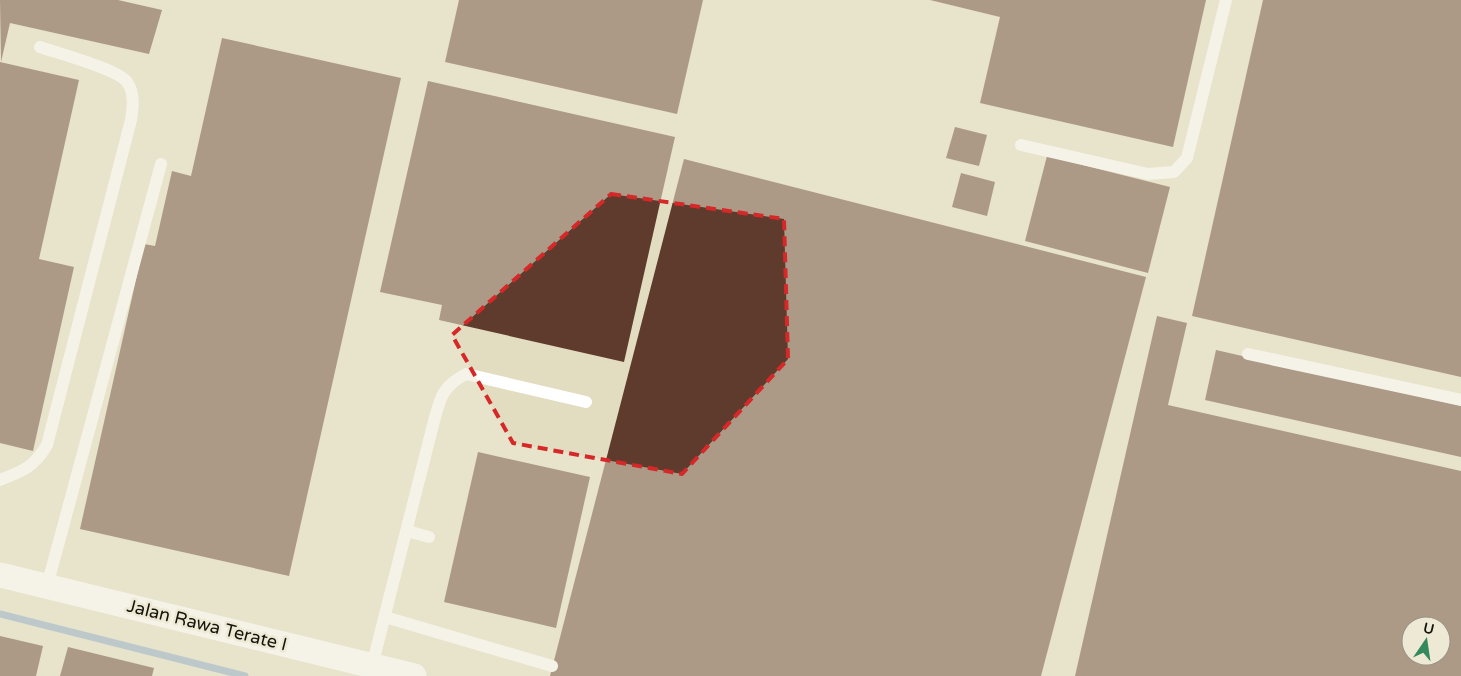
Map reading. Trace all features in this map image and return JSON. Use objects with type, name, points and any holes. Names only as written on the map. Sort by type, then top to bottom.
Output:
[{"type":"street","name":"Jalan Rawa Terate I","points":[[0,575],[414,676]]},
{"type":"lane","points":[[1021,145],[1148,174],[1174,172],[1187,158],[1226,0]]},
{"type":"lane","points":[[0,480],[25,470],[38,460],[47,445],[131,120],[133,98],[126,81],[109,70],[40,47]]},
{"type":"lane","points":[[46,586],[161,164]]},
{"type":"lane","points":[[1248,354],[1461,400]]},
{"type":"lane","points":[[372,666],[440,399],[450,382],[466,374],[586,402]]},
{"type":"lane","points":[[407,531],[429,537]]},
{"type":"lane","points":[[385,617],[552,666]]},
{"type":"highlighted area","points":[[611,194],[784,219],[788,359],[682,474],[513,443],[452,335]]},
{"type":"shaded area","points":[[0,0],[1461,0],[1461,676],[0,676]]},
{"type":"building","points":[[0,0],[118,0],[162,10],[149,54],[10,23],[1,62]]},
{"type":"building","points":[[459,0],[703,0],[677,114],[445,62]]},
{"type":"building","points":[[930,0],[1206,0],[1173,147],[980,103],[1000,17]]},
{"type":"building","points":[[1263,0],[1461,0],[1461,377],[1192,316]]},
{"type":"building","points":[[222,38],[401,78],[289,576],[80,529],[144,244],[155,246],[172,171],[191,176]]},
{"type":"building","points":[[0,62],[79,80],[39,259],[74,267],[33,451],[0,443]]},
{"type":"building","points":[[428,81],[675,137],[624,362],[439,320],[442,305],[380,292]]},
{"type":"building","points":[[955,127],[987,135],[979,166],[946,158]]},
{"type":"building","points":[[1047,156],[1170,187],[1148,273],[1025,241]]},
{"type":"building","points":[[684,159],[1146,277],[1041,676],[550,676]]},
{"type":"building","points":[[961,173],[995,182],[987,216],[952,207]]},
{"type":"building","points":[[1157,316],[1187,323],[1168,405],[1461,471],[1461,676],[1075,676]]},
{"type":"building","points":[[1216,350],[1461,406],[1461,457],[1205,400]]},
{"type":"building","points":[[478,452],[590,477],[556,628],[444,602]]},
{"type":"building","points":[[0,636],[43,646],[36,676],[0,676]]},
{"type":"building","points":[[68,647],[154,668],[152,676],[60,676]]},
{"type":"waterway","points":[[0,614],[245,676]]}]
